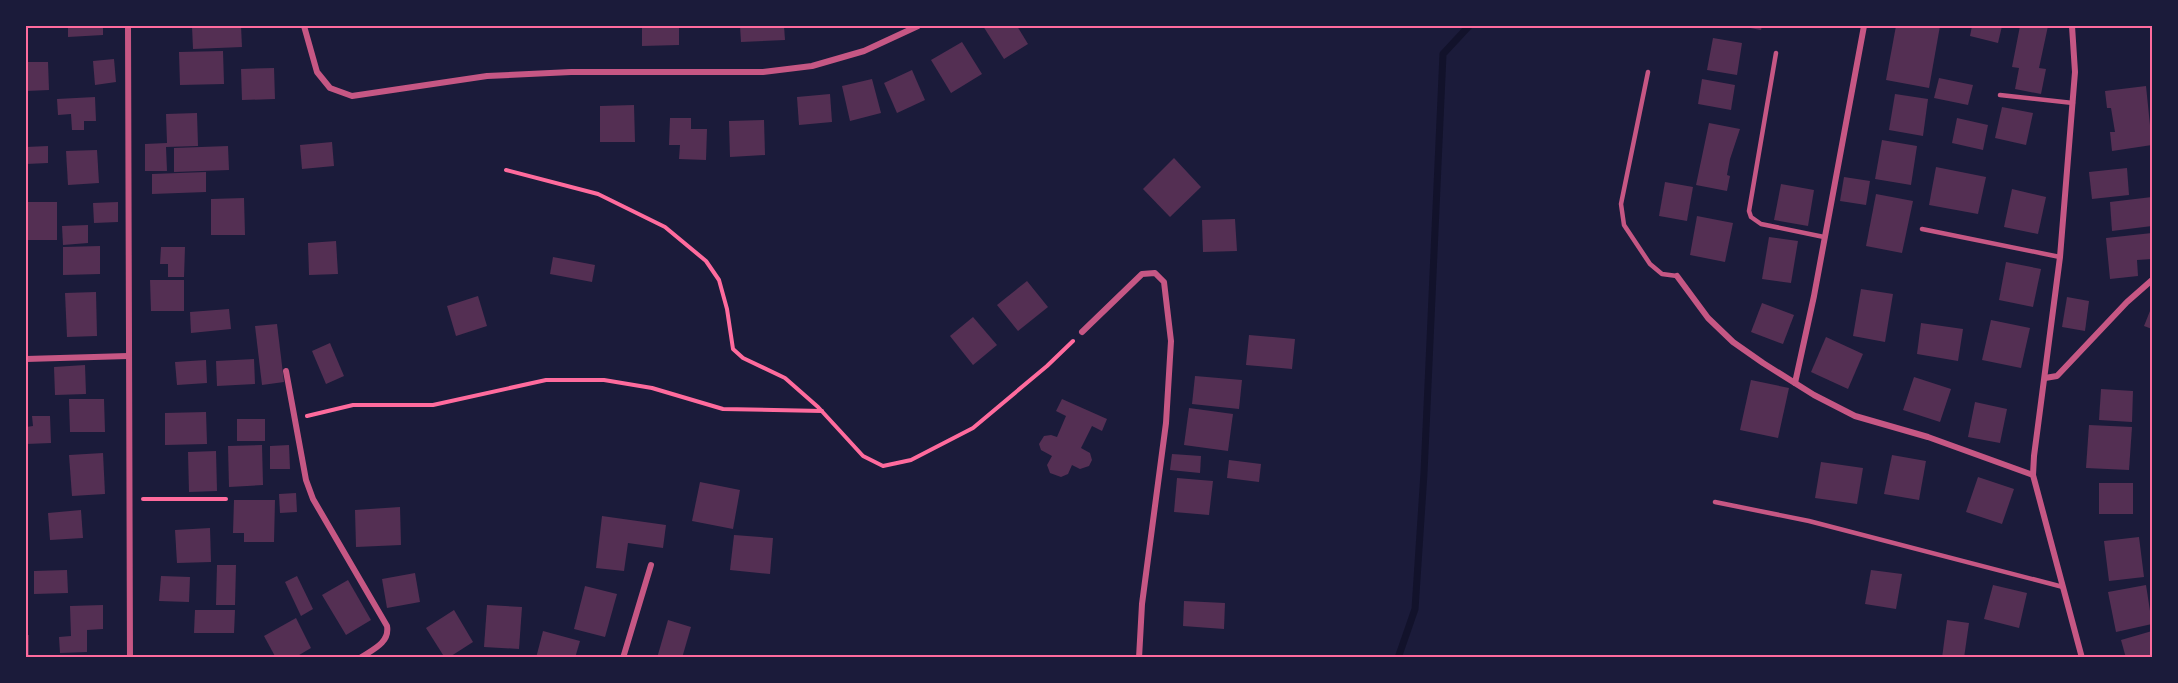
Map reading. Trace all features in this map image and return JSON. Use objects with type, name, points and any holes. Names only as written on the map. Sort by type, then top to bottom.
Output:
[{"type":"street","points":[[128,26],[130,657]]},
{"type":"street","points":[[304,26],[317,72],[330,88],[352,96],[487,76],[571,72],[763,72],[812,66],[864,51],[918,26]]},
{"type":"street","points":[[1796,383],[1864,26]]},
{"type":"street","points":[[2072,26],[2075,72],[2060,257],[2033,475],[2082,657]]},
{"type":"street","points":[[1082,332],[1142,274],[1155,273],[1164,282],[1171,341],[1166,423],[1142,604],[1139,657]]},
{"type":"street","points":[[1677,276],[1708,318],[1733,342],[1796,383],[1855,416],[1928,436],[2033,475]]},
{"type":"street","points":[[2044,378],[2058,376],[2127,302],[2152,280]]},
{"type":"street","points":[[26,359],[128,356]]},
{"type":"street","points":[[286,371],[306,480],[314,499],[387,626],[388,631],[384,641],[360,657]]},
{"type":"street","points":[[623,657],[651,565]]},
{"type":"lane","points":[[1776,53],[1749,212],[1751,217],[1761,224],[1824,237]]},
{"type":"lane","points":[[1648,72],[1621,204],[1621,215],[1624,225],[1650,264],[1662,274],[1677,276]]},
{"type":"lane","points":[[2000,95],[2073,103]]},
{"type":"lane","points":[[1922,229],[2060,257]]},
{"type":"lane","points":[[1715,502],[1809,521],[2063,587]]},
{"type":"path","points":[[506,170],[598,194],[665,227],[706,261],[719,280],[727,309],[733,349],[743,358],[785,378],[822,411],[863,456],[883,466],[911,460],[972,428],[1047,366],[1082,332]]},
{"type":"path","points":[[295,419],[353,405],[433,405],[546,380],[604,380],[652,388],[723,409],[822,411]]},
{"type":"path","points":[[130,499],[226,499]]},
{"type":"building","points":[[68,26],[103,26],[103,35],[68,37]]},
{"type":"building","points":[[192,26],[241,26],[242,47],[193,49]]},
{"type":"building","points":[[642,26],[679,26],[679,45],[642,46]]},
{"type":"building","points":[[740,26],[784,26],[785,40],[741,42]]},
{"type":"building","points":[[983,26],[1017,26],[1028,44],[1004,59]]},
{"type":"building","points":[[1739,26],[1762,26],[1761,30]]},
{"type":"building","points":[[1896,26],[1940,26],[1929,88],[1886,80]]},
{"type":"building","points":[[1972,26],[2002,26],[1998,43],[1970,36]]},
{"type":"building","points":[[2020,26],[2048,26],[2039,68],[2046,69],[2041,94],[2015,89],[2019,68],[2012,67]]},
{"type":"building","points":[[1713,38],[1742,43],[1737,75],[1707,70]]},
{"type":"building","points":[[962,42],[982,74],[951,93],[931,60]]},
{"type":"building","points":[[223,51],[224,84],[180,85],[179,52]]},
{"type":"building","points":[[114,59],[116,82],[95,85],[93,61]]},
{"type":"building","points":[[26,62],[48,62],[49,90],[26,91]]},
{"type":"building","points":[[274,68],[275,99],[242,100],[241,69]]},
{"type":"building","points":[[912,70],[925,100],[897,113],[884,83]]},
{"type":"building","points":[[1939,78],[1973,85],[1968,105],[1934,98]]},
{"type":"building","points":[[872,79],[881,113],[850,121],[842,86]]},
{"type":"building","points":[[1702,79],[1735,85],[1731,110],[1698,104]]},
{"type":"building","points":[[2146,86],[2152,145],[2112,151],[2110,132],[2115,132],[2111,108],[2107,108],[2105,91]]},
{"type":"building","points":[[830,94],[832,122],[799,125],[797,97]]},
{"type":"building","points":[[1895,94],[1928,99],[1923,136],[1889,130]]},
{"type":"building","points":[[95,97],[96,121],[84,121],[84,130],[72,130],[71,114],[58,115],[57,99]]},
{"type":"building","points":[[634,105],[635,142],[600,142],[600,106]]},
{"type":"building","points":[[2002,107],[2033,113],[2026,145],[1995,138]]},
{"type":"building","points":[[197,113],[198,146],[166,147],[167,171],[145,171],[145,144],[167,143],[166,114]]},
{"type":"building","points":[[670,118],[691,118],[691,129],[707,129],[706,160],[679,159],[680,145],[669,145]]},
{"type":"building","points":[[1957,118],[1988,125],[1983,150],[1952,143]]},
{"type":"building","points":[[764,120],[765,155],[730,157],[729,121]]},
{"type":"building","points":[[1709,123],[1740,129],[1730,159],[1727,191],[1696,185]]},
{"type":"building","points":[[1882,140],[1917,146],[1911,185],[1875,179]]},
{"type":"building","points":[[332,142],[334,166],[302,169],[300,145]]},
{"type":"building","points":[[48,146],[48,163],[26,164],[26,147]]},
{"type":"building","points":[[228,146],[229,170],[174,172],[174,148]]},
{"type":"building","points":[[97,150],[99,183],[68,185],[66,151]]},
{"type":"building","points":[[1174,158],[1201,187],[1170,217],[1143,189]]},
{"type":"building","points":[[1936,167],[1986,177],[1978,214],[1929,205]]},
{"type":"building","points":[[2127,168],[2129,195],[2092,199],[2089,172]]},
{"type":"building","points":[[206,172],[206,192],[152,194],[152,174]]},
{"type":"building","points":[[1844,177],[1870,181],[1866,205],[1840,201]]},
{"type":"building","points":[[1665,182],[1693,187],[1687,221],[1659,216]]},
{"type":"building","points":[[1781,184],[1814,190],[1808,226],[1774,220]]},
{"type":"building","points":[[2012,189],[2046,197],[2038,234],[2004,227]]},
{"type":"building","points":[[1876,194],[1913,201],[1902,253],[1866,246]]},
{"type":"building","points":[[2152,197],[2152,226],[2112,231],[2110,202]]},
{"type":"building","points":[[244,198],[245,235],[211,235],[211,199]]},
{"type":"building","points":[[26,202],[57,202],[57,240],[26,240]]},
{"type":"building","points":[[118,202],[118,222],[94,223],[93,203]]},
{"type":"building","points":[[1697,216],[1733,223],[1725,262],[1690,255]]},
{"type":"building","points":[[1235,219],[1237,251],[1203,252],[1202,220]]},
{"type":"building","points":[[88,225],[88,243],[63,245],[62,226]]},
{"type":"building","points":[[2152,233],[2152,259],[2137,260],[2138,276],[2110,279],[2106,238]]},
{"type":"building","points":[[1769,237],[1798,241],[1791,283],[1762,279]]},
{"type":"building","points":[[336,241],[338,274],[309,275],[308,243]]},
{"type":"building","points":[[100,246],[100,274],[63,275],[63,247]]},
{"type":"building","points":[[161,247],[185,247],[184,277],[168,277],[168,264],[160,264]]},
{"type":"building","points":[[553,257],[595,265],[592,282],[550,274]]},
{"type":"building","points":[[2006,262],[2041,269],[2033,307],[1999,300]]},
{"type":"building","points":[[150,280],[184,280],[184,311],[151,311]]},
{"type":"building","points":[[1027,281],[1048,307],[1018,331],[997,305]]},
{"type":"building","points":[[1861,289],[1893,294],[1885,342],[1853,336]]},
{"type":"building","points":[[96,292],[97,336],[67,337],[65,293]]},
{"type":"building","points":[[478,296],[487,326],[456,336],[447,306]]},
{"type":"building","points":[[2067,297],[2089,301],[2085,331],[2062,327]]},
{"type":"building","points":[[1762,303],[1794,315],[1783,344],[1751,332]]},
{"type":"building","points":[[2152,306],[2152,329],[2144,326]]},
{"type":"building","points":[[229,309],[231,329],[191,333],[190,312]]},
{"type":"building","points":[[973,317],[997,345],[973,365],[950,336]]},
{"type":"building","points":[[1991,320],[2030,328],[2021,368],[1982,360]]},
{"type":"building","points":[[1921,323],[1963,329],[1958,361],[1917,354]]},
{"type":"building","points":[[277,324],[284,382],[262,385],[255,326]]},
{"type":"building","points":[[1249,335],[1295,339],[1292,369],[1246,365]]},
{"type":"building","points":[[1826,337],[1863,354],[1848,389],[1811,372]]},
{"type":"building","points":[[330,343],[344,376],[326,384],[312,351]]},
{"type":"building","points":[[254,359],[255,384],[217,386],[216,361]]},
{"type":"building","points":[[206,360],[207,383],[177,385],[175,362]]},
{"type":"building","points":[[85,365],[86,394],[55,395],[54,367]]},
{"type":"building","points":[[1195,376],[1242,380],[1239,409],[1192,404]]},
{"type":"building","points":[[1914,377],[1951,389],[1940,422],[1903,410]]},
{"type":"building","points":[[1751,380],[1789,388],[1778,438],[1740,430]]},
{"type":"building","points":[[2101,389],[2133,391],[2132,422],[2099,420]]},
{"type":"building","points":[[69,399],[104,399],[105,432],[70,432]]},
{"type":"building","points":[[1062,399],[1107,419],[1102,431],[1092,426],[1081,448],[1090,453],[1092,460],[1089,466],[1080,469],[1072,465],[1068,474],[1061,477],[1050,473],[1047,465],[1052,456],[1041,450],[1039,444],[1044,436],[1057,437],[1066,416],[1056,411]]},
{"type":"building","points":[[1975,402],[2007,409],[2000,443],[1968,437]]},
{"type":"building","points":[[1189,408],[1233,414],[1228,451],[1184,445]]},
{"type":"building","points":[[206,412],[207,444],[165,445],[165,413]]},
{"type":"building","points":[[32,416],[50,416],[51,443],[26,444],[26,427],[33,426]]},
{"type":"building","points":[[237,419],[265,419],[265,441],[237,441]]},
{"type":"building","points":[[2089,425],[2132,427],[2129,470],[2086,468]]},
{"type":"building","points":[[262,445],[263,485],[229,487],[228,446]]},
{"type":"building","points":[[289,445],[290,469],[270,469],[270,446]]},
{"type":"building","points":[[216,451],[217,491],[189,492],[188,452]]},
{"type":"building","points":[[103,453],[105,494],[72,496],[69,455]]},
{"type":"building","points":[[1172,454],[1201,456],[1200,473],[1170,470]]},
{"type":"building","points":[[1892,455],[1926,461],[1919,500],[1884,494]]},
{"type":"building","points":[[1229,460],[1261,464],[1259,482],[1227,478]]},
{"type":"building","points":[[1821,462],[1863,468],[1857,504],[1815,498]]},
{"type":"building","points":[[1978,477],[2014,489],[2002,524],[1966,512]]},
{"type":"building","points":[[1177,478],[1213,481],[1209,515],[1174,512]]},
{"type":"building","points":[[700,482],[740,490],[733,529],[692,521]]},
{"type":"building","points":[[2099,483],[2133,483],[2133,514],[2099,514]]},
{"type":"building","points":[[296,493],[297,512],[280,513],[279,494]]},
{"type":"building","points":[[234,500],[275,500],[274,542],[244,542],[244,533],[233,533]]},
{"type":"building","points":[[400,507],[401,545],[356,547],[355,510]]},
{"type":"building","points":[[81,510],[83,538],[50,540],[48,513]]},
{"type":"building","points":[[602,516],[666,525],[663,548],[628,543],[624,571],[596,568]]},
{"type":"building","points":[[210,528],[211,562],[177,563],[175,530]]},
{"type":"building","points":[[734,535],[773,538],[770,574],[730,570]]},
{"type":"building","points":[[2139,537],[2144,577],[2109,581],[2104,541]]},
{"type":"building","points":[[217,565],[236,565],[235,605],[216,605]]},
{"type":"building","points":[[67,570],[68,593],[34,594],[34,571]]},
{"type":"building","points":[[1871,570],[1902,574],[1896,609],[1865,604]]},
{"type":"building","points":[[415,573],[420,602],[387,608],[382,579]]},
{"type":"building","points":[[161,576],[190,577],[189,602],[159,601]]},
{"type":"building","points":[[297,576],[313,609],[301,616],[285,582]]},
{"type":"building","points":[[348,580],[371,620],[346,635],[322,595]]},
{"type":"building","points":[[1993,585],[2027,593],[2019,628],[1984,619]]},
{"type":"building","points":[[2146,585],[2152,624],[2116,632],[2108,592]]},
{"type":"building","points":[[585,586],[617,594],[605,637],[574,629]]},
{"type":"building","points":[[1184,601],[1225,603],[1224,629],[1183,626]]},
{"type":"building","points":[[103,605],[103,629],[87,630],[87,652],[60,653],[59,637],[71,636],[70,606]]},
{"type":"building","points":[[487,605],[522,607],[519,649],[484,647]]},
{"type":"building","points":[[195,610],[235,610],[234,633],[194,633]]},
{"type":"building","points":[[454,610],[473,642],[445,658],[426,628]]},
{"type":"building","points":[[296,618],[311,648],[294,658],[276,658],[264,636]]},
{"type":"building","points":[[668,620],[691,627],[682,658],[657,658]]},
{"type":"building","points":[[1947,620],[1969,623],[1964,658],[1942,658]]},
{"type":"building","points":[[543,631],[580,641],[575,658],[536,658]]},
{"type":"building","points":[[2152,631],[2152,658],[2126,658],[2121,640]]},
{"type":"building","points":[[26,635],[29,635],[29,658],[26,658]]},
{"type":"waterway","points":[[1398,658],[1415,609],[1424,473],[1443,54],[1469,26]]}]
